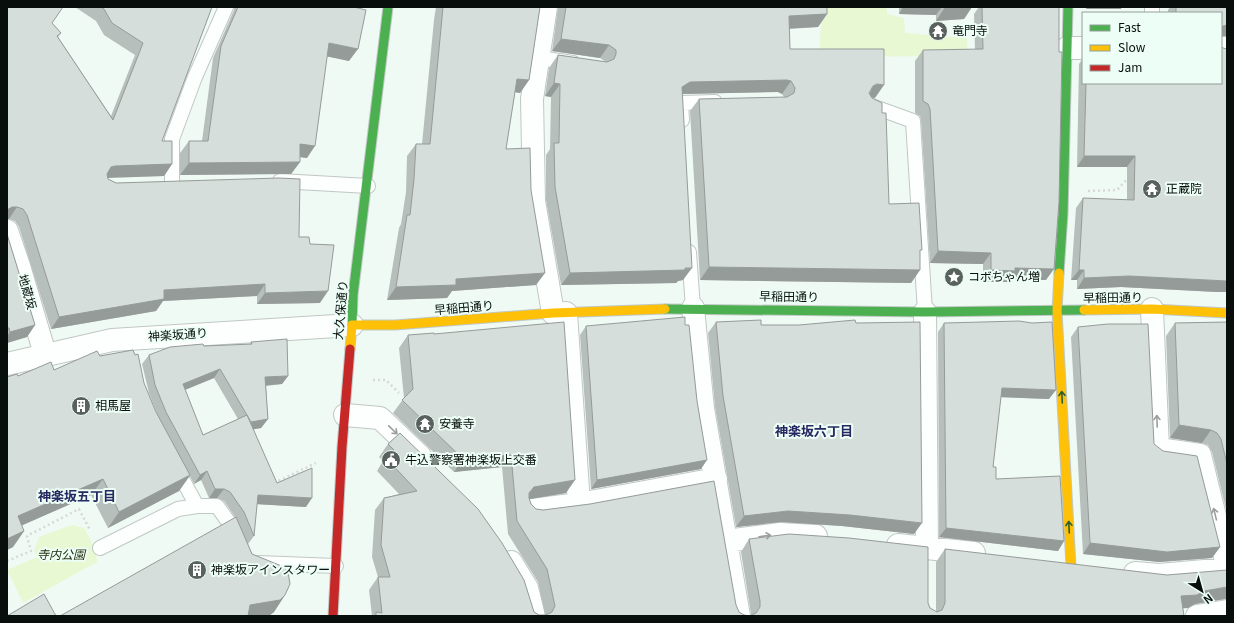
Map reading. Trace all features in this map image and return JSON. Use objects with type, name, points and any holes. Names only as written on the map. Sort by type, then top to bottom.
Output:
[{"type":"main road","name":"大久保通り","points":[[333,616],[342,447],[353,295],[368,186],[388,7]]},
{"type":"main road","points":[[1068,7],[1075,48],[1063,192],[1057,311],[1079,567]]},
{"type":"main road","name":"早稲田通り","points":[[352,325],[395,325],[559,313],[693,308],[925,312],[1152,309],[1227,313]]},
{"type":"street","points":[[546,7],[532,99],[534,201],[559,313],[579,504]]},
{"type":"street","name":"地蔵坂","points":[[7,231],[20,266],[45,354]]},
{"type":"street","points":[[693,308],[703,409],[740,616]]},
{"type":"street","points":[[1119,571],[1159,575],[1226,559],[1200,456],[1158,449],[1152,309]]},
{"type":"street","points":[[925,312],[927,556]]},
{"type":"street","name":"神楽坂通り","points":[[7,364],[45,354],[112,340],[130,346],[352,325]]},
{"type":"street","points":[[345,415],[380,418],[435,471]]},
{"type":"street","points":[[532,510],[579,504],[716,479]]},
{"type":"street","points":[[726,541],[780,534],[834,537]]},
{"type":"street","points":[[880,542],[927,556],[995,555]]},
{"type":"street","points":[[500,544],[527,588],[534,616]]},
{"type":"street","points":[[1048,563],[1079,567]]},
{"type":"street","points":[[1197,616],[1227,611]]},
{"type":"lane","points":[[158,184],[179,183],[172,138],[195,77],[226,7]]},
{"type":"lane","points":[[538,58],[584,64]]},
{"type":"lane","points":[[682,134],[681,103],[726,102]]},
{"type":"lane","points":[[869,105],[913,121],[925,312]]},
{"type":"lane","points":[[264,181],[368,186]]},
{"type":"lane","points":[[688,235],[693,308]]},
{"type":"lane","points":[[168,454],[197,506]]},
{"type":"lane","points":[[100,548],[178,509],[197,506],[218,506],[230,524],[243,556],[336,566]]},
{"type":"path","points":[[1063,192],[1116,190],[1128,177],[1135,177]]},
{"type":"path","points":[[374,380],[386,380],[399,393]]},
{"type":"path","points":[[268,486],[316,463],[342,447]]},
{"type":"path","points":[[7,562],[31,552],[28,536],[79,509],[100,548]]},
{"type":"green space","points":[[822,7],[887,7],[887,14],[904,18],[905,33],[967,38],[968,56],[819,57]]},
{"type":"green space","name":"寺内公園","points":[[72,525],[84,528],[96,550],[97,562],[23,603],[7,570],[37,557],[34,551],[39,537]]},
{"type":"building","points":[[7,7],[63,7],[52,23],[61,33],[57,36],[113,120],[143,43],[112,23],[104,9],[101,7],[212,7],[162,141],[172,141],[172,164],[115,166],[111,167],[107,174],[108,179],[116,183],[279,178],[300,179],[299,237],[309,237],[310,244],[334,245],[328,291],[265,293],[265,284],[164,290],[164,299],[59,317],[27,215],[23,209],[17,207],[12,207],[7,210]]},
{"type":"building","points":[[238,7],[354,7],[366,10],[358,49],[329,43],[315,146],[300,144],[300,162],[189,163],[189,141],[208,141],[221,46]]},
{"type":"building","points":[[443,7],[540,7],[529,80],[517,79],[506,149],[530,148],[531,190],[545,273],[456,279],[456,285],[396,287],[407,215],[410,215],[416,144],[430,144]]},
{"type":"building","points":[[566,7],[827,7],[827,14],[789,16],[790,49],[884,49],[884,85],[877,84],[873,86],[869,93],[872,98],[882,103],[882,113],[886,113],[889,204],[919,203],[922,250],[920,250],[920,270],[709,267],[699,99],[787,97],[794,93],[795,88],[791,81],[787,80],[690,82],[682,87],[692,268],[685,268],[685,270],[570,273],[555,187],[554,143],[559,143],[560,84],[554,83],[558,55],[607,62],[614,59],[616,50],[609,45],[561,39]]},
{"type":"building","points":[[982,7],[1059,7],[1059,52],[1062,52],[1059,202],[1054,269],[1015,268],[1015,271],[991,270],[991,253],[938,251],[930,109],[928,104],[923,101],[923,50],[983,49]]},
{"type":"building","points":[[1176,7],[1227,7],[1227,25],[1222,27],[1222,12],[1176,12]]},
{"type":"building","points":[[1222,47],[1227,49],[1227,281],[1129,276],[1084,278],[1084,270],[1079,270],[1083,198],[1134,200],[1135,156],[1084,156],[1086,84],[1222,84]]},
{"type":"building","points":[[7,234],[35,325],[10,332],[9,328],[7,328]]},
{"type":"building","points":[[685,317],[685,325],[689,325],[697,401],[707,460],[597,480],[586,326]]},
{"type":"building","points":[[761,320],[761,325],[799,325],[855,320],[856,323],[920,322],[922,523],[850,515],[788,511],[744,516],[723,396],[716,322]]},
{"type":"building","points":[[1019,321],[1032,323],[1052,322],[1056,390],[1002,388],[993,467],[996,467],[996,479],[1060,476],[1064,541],[946,528],[944,323]]},
{"type":"building","points":[[564,322],[575,480],[534,487],[529,493],[531,504],[536,509],[543,510],[590,504],[714,481],[736,605],[739,612],[750,616],[376,616],[376,612],[382,613],[378,577],[390,577],[381,545],[384,498],[417,491],[386,458],[394,450],[388,444],[400,433],[478,509],[502,543],[524,580],[534,612],[539,615],[546,615],[552,612],[555,606],[547,569],[517,521],[511,455],[463,459],[402,400],[413,389],[408,335]]},
{"type":"building","points":[[1227,322],[1227,464],[1221,439],[1217,433],[1211,430],[1179,425],[1175,323]]},
{"type":"building","points":[[1108,324],[1148,324],[1154,444],[1163,451],[1197,456],[1220,547],[1167,552],[1090,543],[1078,327]]},
{"type":"building","points":[[287,339],[288,376],[265,377],[268,419],[251,422],[247,416],[277,483],[312,468],[312,498],[258,495],[254,536],[244,512],[230,492],[224,489],[215,489],[207,471],[200,475],[166,412],[155,385],[149,355],[170,347],[203,344],[204,346],[252,344],[251,342]],"holes":[[[220,369],[247,415],[203,435],[183,384]]]},
{"type":"building","points":[[133,350],[135,355],[138,354],[144,383],[156,412],[190,475],[119,512],[103,479],[18,516],[24,531],[7,539],[7,377],[17,374],[18,376],[51,362],[54,370],[97,351],[100,356]]},
{"type":"building","name":"神楽坂アインスタワー","points":[[236,517],[252,554],[284,567],[288,572],[290,584],[285,595],[280,600],[250,605],[248,616],[60,616]]},
{"type":"building","points":[[789,534],[849,538],[928,547],[928,603],[930,608],[937,612],[942,610],[945,603],[945,549],[1167,575],[1227,570],[1227,587],[1204,591],[1197,595],[1181,596],[1184,616],[750,616],[756,613],[760,607],[760,601],[749,539]]},
{"type":"building","points":[[44,594],[56,616],[7,616]]},
{"type":"traffic: fast","points":[[352,325],[353,295],[388,7]]},
{"type":"traffic: fast","points":[[1059,273],[1063,214],[1068,7]]},
{"type":"traffic: fast","points":[[665,309],[925,312],[1084,310]]},
{"type":"traffic: slow","points":[[1059,273],[1057,311],[1071,566]]},
{"type":"traffic: slow","points":[[350,349],[352,325],[395,325],[553,313],[665,309]]},
{"type":"traffic: slow","points":[[1084,310],[1152,309],[1227,313]]},
{"type":"traffic: jam","points":[[333,616],[342,447],[350,349]]},
{"type":"place","name":"竜門寺","points":[[938,31]]},
{"type":"place","name":"正蔵院","points":[[1152,189]]},
{"type":"place","name":"コボちゃん増","points":[[954,277]]},
{"type":"place","name":"相馬屋","points":[[81,406]]},
{"type":"place","name":"安養寺","points":[[425,424]]},
{"type":"place","name":"牛込警察署神楽坂上交番","points":[[391,460]]},
{"type":"place","name":"神楽坂アインスタワー","points":[[197,570]]},
{"type":"district","name":"神楽坂六丁目","points":[[814,431]]},
{"type":"district","name":"神楽坂五丁目","points":[[77,496]]}]
